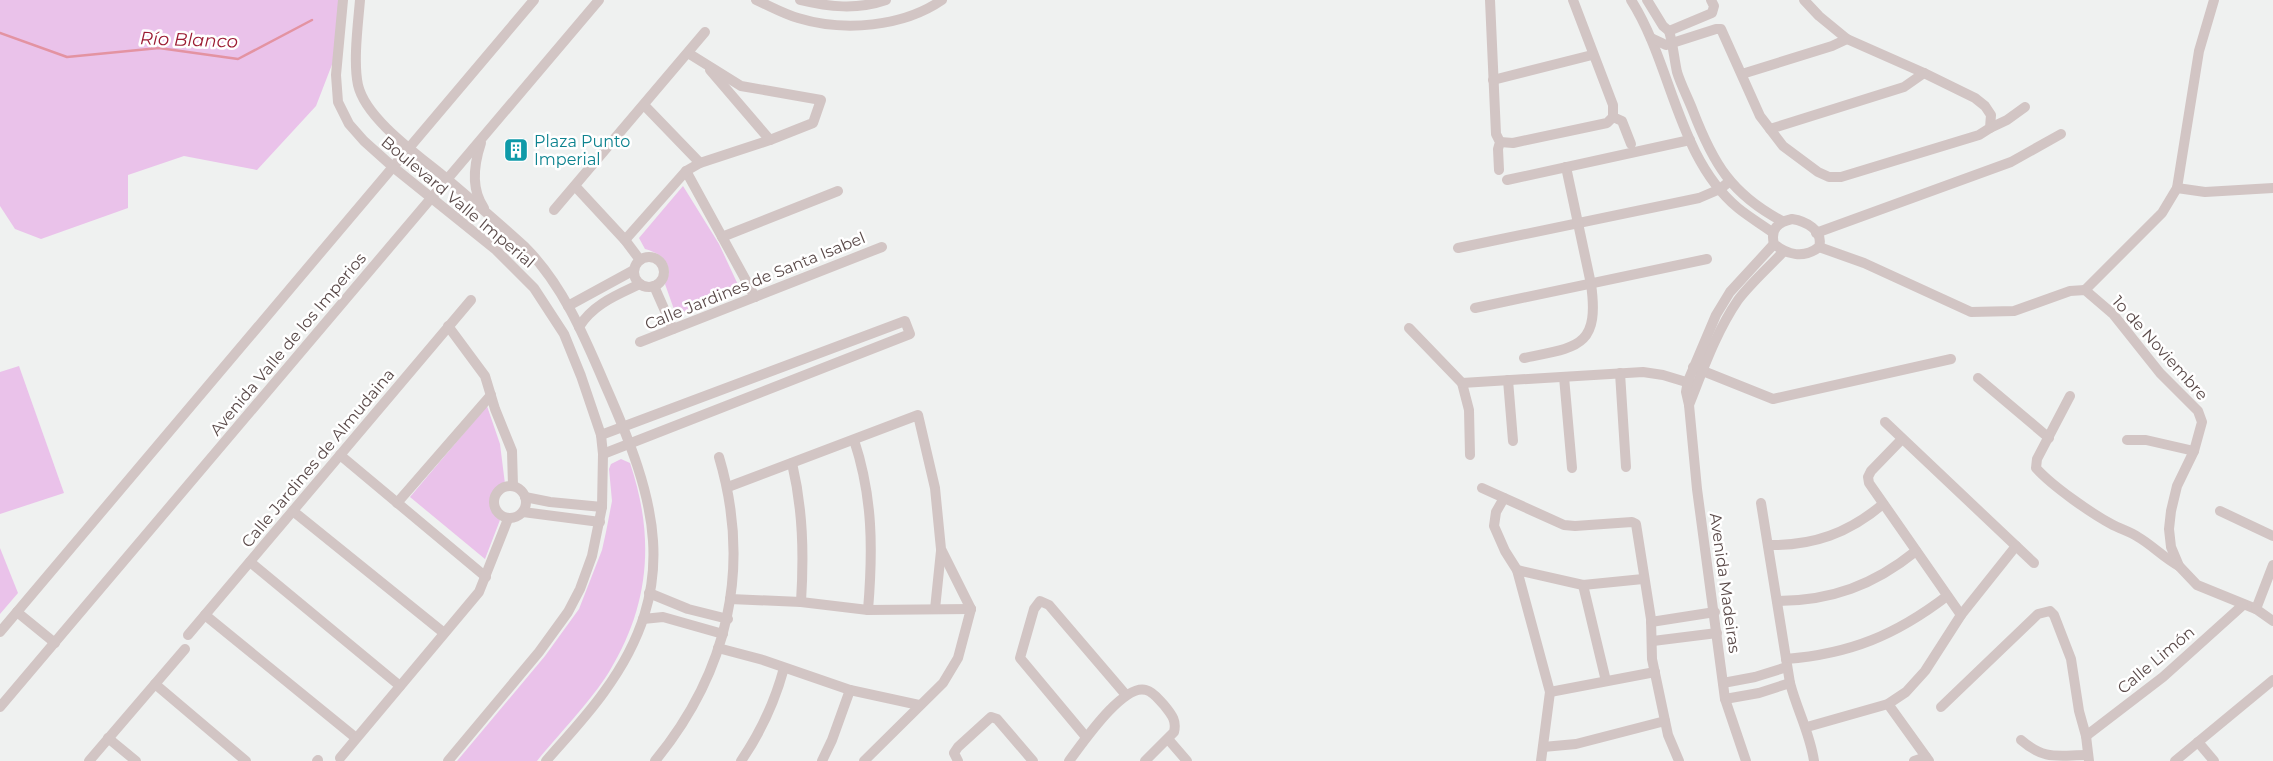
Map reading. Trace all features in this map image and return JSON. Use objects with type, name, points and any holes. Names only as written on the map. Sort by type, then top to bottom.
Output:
[{"type":"street","name":"Boulevard Valle Imperial","points":[[343,0],[336,75],[338,102],[349,124],[364,141],[393,167],[495,249],[534,288],[564,334],[582,376],[601,435],[603,454],[600,522],[592,556],[580,589],[568,612],[539,652],[448,761]]},
{"type":"street","name":"Boulevard Valle Imperial","points":[[360,0],[357,45],[358,86],[373,114],[409,148],[525,248],[549,276],[579,327],[623,426],[645,486],[654,538],[653,571],[643,619],[632,646],[604,692],[546,761]]},
{"type":"street","name":"Avenida Valle de los Imperios","points":[[0,632],[534,0]]},
{"type":"street","name":"Avenida Valle de los Imperios","points":[[0,707],[599,0]]},
{"type":"street","points":[[756,0],[798,18],[821,23],[846,25],[881,24],[908,16],[942,0]]},
{"type":"street","points":[[800,0],[843,8],[875,4],[886,0]]},
{"type":"street","points":[[1490,0],[1496,134],[1500,142],[1498,149],[1499,170]]},
{"type":"street","points":[[1631,0],[1651,38],[1690,140],[1720,189],[1737,208],[1772,232],[1774,244],[1783,252],[1794,254],[1814,251],[1819,247],[1820,242],[1816,233],[1812,227],[1802,221],[1792,219],[1782,221],[1772,232]]},
{"type":"street","points":[[1647,0],[1659,20],[1669,31],[1678,72],[1704,141],[1713,159],[1730,181],[1763,211],[1782,221]]},
{"type":"street","points":[[1669,31],[1712,13],[1714,9],[1711,0]]},
{"type":"street","points":[[1804,0],[1819,16],[1847,39],[1975,98],[1985,106],[1991,115],[1990,128]]},
{"type":"street","points":[[1819,247],[1864,263],[1971,312],[2014,311],[2070,291],[2085,290],[2162,213],[2177,188],[2199,50],[2214,0]]},
{"type":"street","points":[[1500,142],[1513,143],[1607,123],[1613,117],[1613,105],[1592,55],[1575,1]]},
{"type":"street","points":[[821,23],[826,6]]},
{"type":"street","points":[[342,12],[359,12]]},
{"type":"street","points":[[1692,22],[1698,35]]},
{"type":"street","points":[[1651,38],[1660,44],[1673,43],[1716,29],[1724,31],[1760,116],[1783,146],[1806,165],[1823,175],[1835,177],[1979,135],[2007,120],[2025,106]]},
{"type":"street","points":[[554,210],[705,32]]},
{"type":"street","points":[[1742,74],[1832,46],[1847,39]]},
{"type":"street","points":[[625,240],[686,171],[700,163],[770,140],[813,123],[821,100],[741,86],[688,53]]},
{"type":"street","points":[[1493,80],[1592,55]]},
{"type":"street","points":[[705,63],[770,140]]},
{"type":"street","points":[[1770,129],[1904,87],[1924,73]]},
{"type":"street","points":[[644,105],[700,163]]},
{"type":"street","points":[[1613,117],[1622,121],[1631,144]]},
{"type":"street","points":[[1816,233],[2011,162],[2061,134]]},
{"type":"street","points":[[483,137],[475,160],[474,180],[479,202],[492,219]]},
{"type":"street","points":[[1507,180],[1690,140]]},
{"type":"street","points":[[1524,358],[1572,348],[1582,342],[1588,334],[1593,317],[1594,303],[1591,284],[1566,167]]},
{"type":"street","points":[[686,171],[755,297]]},
{"type":"street","points":[[1458,248],[1700,198],[1720,189],[1730,181]]},
{"type":"street","points":[[576,186],[625,240],[640,260]]},
{"type":"street","points":[[2177,188],[2205,192],[2273,188]]},
{"type":"street","points":[[722,237],[838,190]]},
{"type":"street","name":"Avenida Madeiras","points":[[1746,761],[1725,699],[1715,612],[1696,489],[1689,405],[1692,383],[1716,315],[1730,292],[1774,244]]},
{"type":"street","name":"Calle Jardines de Santa Isabel","points":[[640,342],[882,247]]},
{"type":"street","name":"Avenida Madeiras","points":[[1697,369],[1739,300],[1783,252]]},
{"type":"street","points":[[568,306],[634,270],[640,260],[652,257],[662,264],[663,277],[654,286]]},
{"type":"street","points":[[1476,308],[1707,259]]},
{"type":"street","points":[[634,270],[640,284]]},
{"type":"street","points":[[534,288],[549,276]]},
{"type":"street","points":[[579,327],[588,314],[601,303],[640,284],[654,286]]},
{"type":"street","points":[[654,286],[673,329]]},
{"type":"street","name":"1o de Noviembre","points":[[2085,290],[2113,314],[2160,373],[2198,411],[2202,422],[2194,451],[2177,486],[2171,511],[2169,529],[2171,548],[2179,566],[2196,585],[2256,609],[2273,621]]},
{"type":"street","points":[[594,292],[601,303]]},
{"type":"street","points":[[1730,292],[1739,300]]},
{"type":"street","name":"Calle Jardines de Almudaina","points":[[188,635],[470,300]]},
{"type":"street","points":[[601,435],[905,321],[910,334],[603,454]]},
{"type":"street","points":[[448,326],[485,376],[512,451],[513,486]]},
{"type":"street","points":[[1409,328],[1462,383],[1469,410],[1470,455]]},
{"type":"street","points":[[1697,369],[1773,399],[1951,359]]},
{"type":"street","points":[[774,371],[778,387]]},
{"type":"street","points":[[1462,383],[1643,372],[1692,383]]},
{"type":"street","points":[[1620,373],[1626,467]]},
{"type":"street","points":[[1564,377],[1572,468]]},
{"type":"street","points":[[1978,378],[2049,438]]},
{"type":"street","points":[[1508,380],[1513,441]]},
{"type":"street","points":[[397,503],[491,395]]},
{"type":"street","points":[[2070,396],[2036,459],[2036,468],[2079,503],[2112,525],[2138,536],[2163,557],[2179,566]]},
{"type":"street","points":[[728,487],[918,415],[935,488],[941,549],[935,609]]},
{"type":"street","points":[[644,418],[652,435]]},
{"type":"street","points":[[1885,422],[2034,563]]},
{"type":"street","points":[[1902,439],[1868,477],[1869,483],[1961,616]]},
{"type":"street","points":[[854,440],[864,471],[870,520],[872,569],[868,610]]},
{"type":"street","points":[[2127,440],[2146,440],[2194,451]]},
{"type":"street","points":[[340,455],[486,577]]},
{"type":"street","points":[[655,761],[690,713],[706,684],[728,619],[733,530],[728,487],[720,456]]},
{"type":"street","points":[[792,463],[799,494],[802,521],[801,602]]},
{"type":"street","points":[[513,486],[520,490],[525,497],[526,505],[516,517],[508,519],[500,516],[495,509],[493,500],[497,492],[504,487],[513,486]]},
{"type":"street","points":[[1482,488],[1564,525],[1584,526],[1632,522],[1638,527],[1643,580],[1651,622],[1652,659],[1665,721],[1679,761]]},
{"type":"street","points":[[525,497],[602,507]]},
{"type":"street","points":[[1504,498],[1496,512],[1494,526],[1505,551],[1517,570],[1550,692],[1541,761]]},
{"type":"street","points":[[1761,503],[1790,683],[1795,703],[1807,727],[1814,761]]},
{"type":"street","points":[[570,518],[572,504]]},
{"type":"street","points":[[1768,545],[1804,544],[1830,537],[1854,526],[1883,504]]},
{"type":"street","points":[[2220,510],[2273,536]]},
{"type":"street","points":[[293,511],[444,633]]},
{"type":"street","points":[[522,512],[600,522]]},
{"type":"street","points":[[340,758],[479,592],[508,519]]},
{"type":"street","points":[[1807,727],[1888,704],[1906,692],[1925,671],[1961,616],[2016,546]]},
{"type":"street","points":[[864,761],[943,683],[958,658],[971,609],[941,549]]},
{"type":"street","points":[[1777,601],[1820,599],[1855,589],[1881,577],[1916,551]]},
{"type":"street","points":[[250,562],[400,686]]},
{"type":"street","points":[[2256,609],[2273,565]]},
{"type":"street","points":[[1517,570],[1583,585],[1643,580]]},
{"type":"street","points":[[1583,585],[1606,682]]},
{"type":"street","points":[[649,592],[688,609],[728,619]]},
{"type":"street","points":[[1723,683],[1755,677],[1787,663],[1872,642],[1907,624],[1947,596]]},
{"type":"street","points":[[730,599],[801,602],[868,610],[971,609]]},
{"type":"street","points":[[1086,737],[1020,658],[1034,609],[1040,601],[1049,605],[1126,695]]},
{"type":"street","name":"Calle Limón","points":[[2086,736],[2163,677],[2243,605]]},
{"type":"street","points":[[1941,707],[2038,614],[2050,611],[2054,615],[2071,659],[2079,711],[2086,736],[2088,758],[2044,755],[2034,751],[2021,740]]},
{"type":"street","points":[[17,612],[55,643]]},
{"type":"street","points":[[1651,622],[1715,612]]},
{"type":"street","points":[[205,615],[356,738]]},
{"type":"street","points":[[643,619],[663,616],[722,634]]},
{"type":"street","points":[[1653,641],[1717,633]]},
{"type":"street","points":[[89,761],[185,648]]},
{"type":"street","points":[[718,648],[850,690],[919,705]]},
{"type":"street","points":[[741,761],[765,722],[777,694],[784,668]]},
{"type":"street","points":[[1550,692],[1655,672]]},
{"type":"street","points":[[2175,761],[2273,680]]},
{"type":"street","points":[[1725,699],[1758,693],[1790,683]]},
{"type":"street","points":[[155,684],[246,761]]},
{"type":"street","points":[[1069,761],[1086,737],[1126,695],[1136,690],[1145,689],[1152,693],[1175,719],[1174,732],[1145,761]]},
{"type":"street","points":[[822,761],[832,740],[850,690]]},
{"type":"street","points":[[1888,704],[1927,759],[1914,761]]},
{"type":"street","points":[[958,761],[954,753],[958,747],[991,717],[997,719],[1033,761]]},
{"type":"street","points":[[1543,747],[1576,744],[1665,721]]},
{"type":"street","points":[[108,738],[136,761]]},
{"type":"street","points":[[1168,738],[1187,761]]},
{"type":"street","points":[[2198,742],[2214,761]]},
{"type":"shaded area","points":[[0,0],[340,0],[338,49],[316,106],[257,170],[184,156],[128,175],[128,208],[41,239],[15,229],[0,206]]},
{"type":"shaded area","points":[[683,186],[719,244],[740,289],[676,315],[665,284],[669,271],[666,261],[657,254],[645,249],[639,238]]},
{"type":"shaded area","points":[[19,366],[64,493],[0,514],[0,372]]},
{"type":"shaded area","points":[[487,406],[500,444],[505,484],[495,491],[491,500],[493,510],[500,520],[485,559],[410,497]]},
{"type":"shaded area","points":[[621,459],[630,463],[638,490],[645,544],[640,596],[623,647],[609,672],[593,694],[537,761],[457,761],[545,656],[579,609],[602,550],[606,532],[612,501],[609,469],[611,464]]},
{"type":"shaded area","points":[[0,548],[18,593],[0,614]]},
{"type":"waterway","name":"Río Blanco","points":[[0,33],[67,57],[159,48],[238,59],[312,20]]},
{"type":"place","name":"Plaza Punto Imperial","points":[[516,150]]}]
